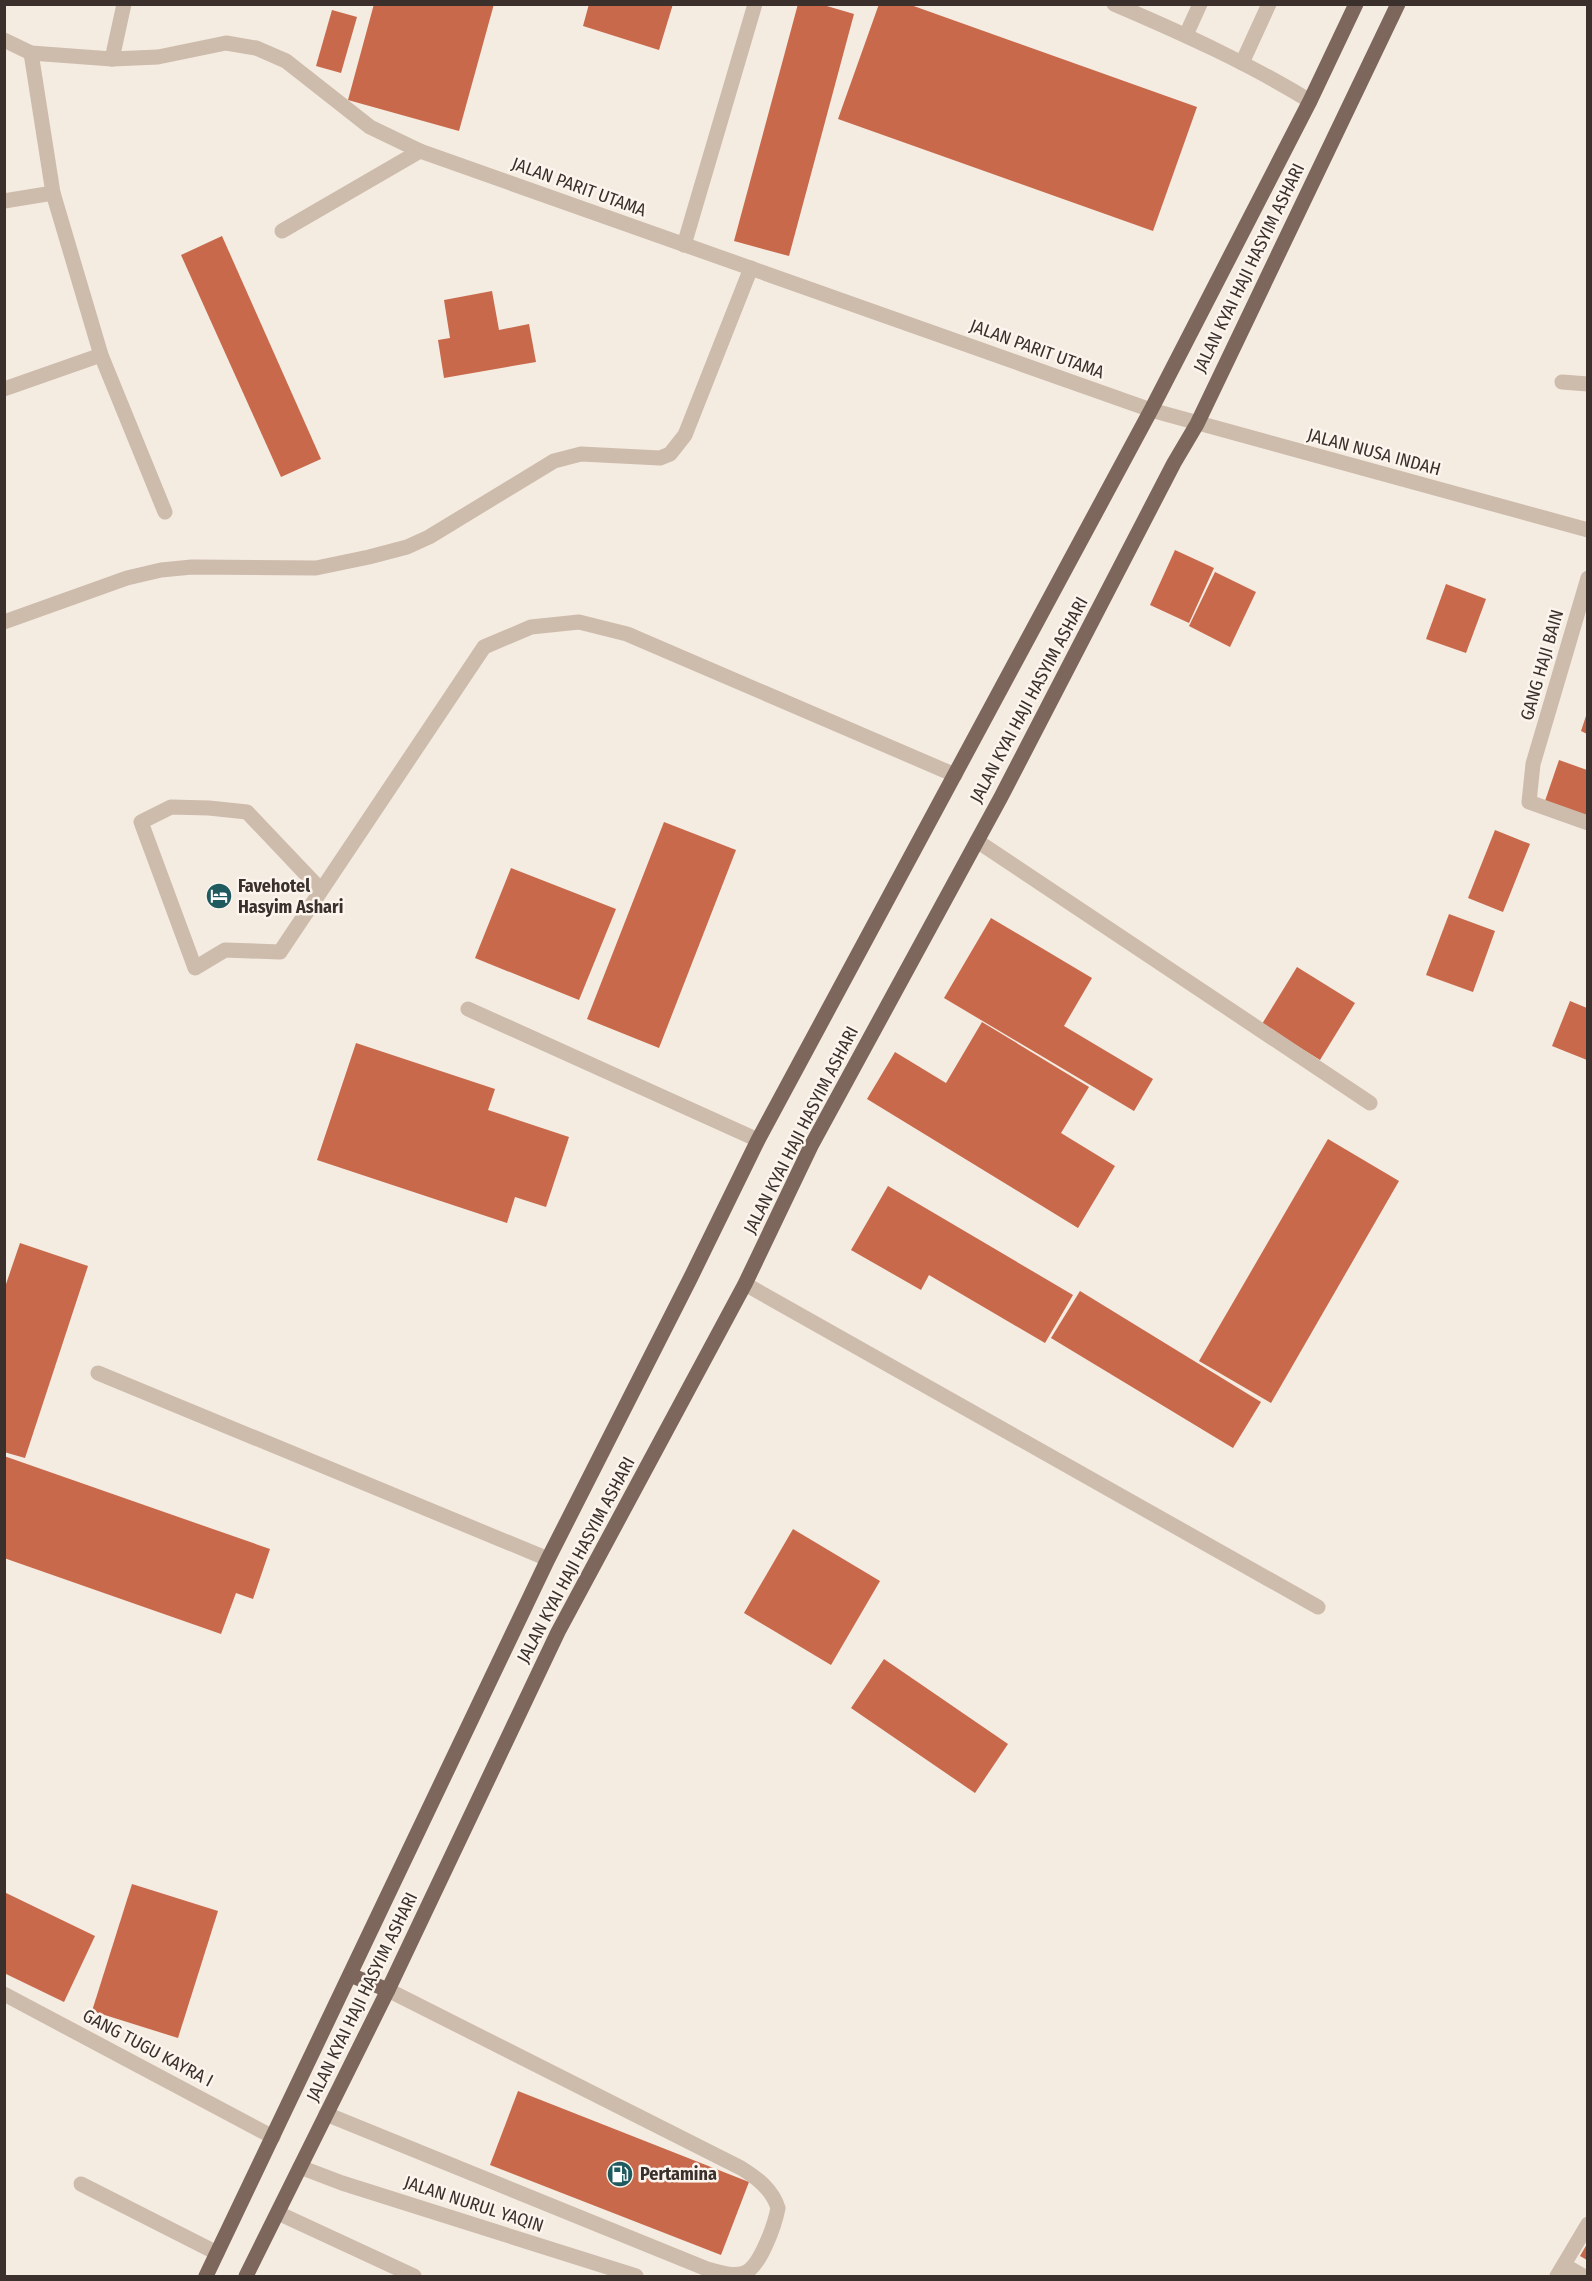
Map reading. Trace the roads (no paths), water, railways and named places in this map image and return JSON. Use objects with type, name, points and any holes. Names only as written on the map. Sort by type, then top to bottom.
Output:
[{"type":"main road","name":"JALAN KYAI HAJI HASYIM ASHARI","points":[[206,2277],[548,1559],[758,1140],[1151,410],[1310,101],[1356,4]]},
{"type":"main road","name":"JALAN KYAI HAJI HASYIM ASHARI","points":[[246,2277],[388,1990],[558,1632],[745,1284],[811,1146],[976,841],[1174,463],[1197,424],[1398,4]]},
{"type":"main road","points":[[350,1975],[388,1990]]},
{"type":"street","points":[[112,59],[124,4]]},
{"type":"street","points":[[684,245],[755,4]]},
{"type":"street","points":[[1114,4],[1186,35],[1310,101]]},
{"type":"street","points":[[1186,35],[1200,4]]},
{"type":"street","points":[[1242,63],[1269,4]]},
{"type":"street","name":"JALAN PARIT UTAMA","points":[[4,40],[31,53],[112,59],[158,57],[226,43],[256,48],[286,62],[370,127],[420,151],[1151,410]]},
{"type":"street","points":[[31,53],[53,193],[101,355],[165,512]]},
{"type":"street","points":[[282,231],[420,151]]},
{"type":"street","points":[[4,201],[53,193]]},
{"type":"street","points":[[4,622],[127,578],[161,570],[192,567],[316,568],[369,557],[406,547],[429,537],[544,466],[568,456],[595,454],[649,458],[670,454],[685,435],[751,267]]},
{"type":"street","points":[[4,388],[101,355]]},
{"type":"street","points":[[1562,382],[1587,384]]},
{"type":"street","name":"JALAN NUSA INDAH","points":[[1151,410],[1587,530]]},
{"type":"street","name":"GANG HAJI BAIN","points":[[1587,578],[1533,764],[1528,802],[1587,823]]},
{"type":"street","points":[[321,890],[248,812],[171,807],[141,822],[195,969],[225,950],[280,952],[484,647],[531,627],[579,622],[627,634],[955,775]]},
{"type":"street","points":[[976,841],[1370,1103]]},
{"type":"street","points":[[468,1009],[758,1140]]},
{"type":"street","points":[[745,1284],[1318,1607]]},
{"type":"street","points":[[98,1373],[548,1559]]},
{"type":"street","points":[[326,2114],[707,2269],[743,2274],[753,2269],[761,2254],[778,2208],[770,2193],[755,2177],[388,1990]]},
{"type":"street","name":"GANG TUGU KAYRA I","points":[[4,1994],[273,2137]]},
{"type":"street","name":"JALAN NURUL YAQIN","points":[[300,2167],[636,2277]]},
{"type":"street","points":[[81,2184],[217,2253]]},
{"type":"street","points":[[278,2213],[414,2277]]},
{"type":"street","points":[[1583,2277],[1561,2271],[1587,2224]]},
{"type":"place","name":"Favehotel Hasyim Ashari","points":[[219,896]]},
{"type":"place","name":"Pertamina","points":[[620,2174]]}]
